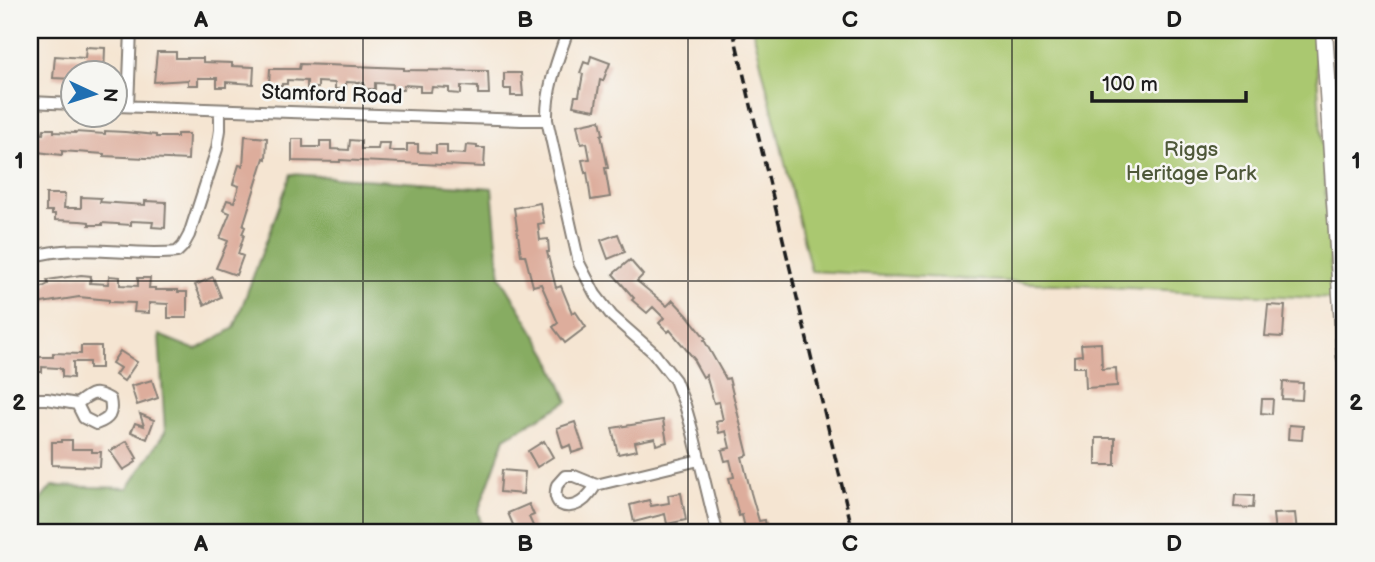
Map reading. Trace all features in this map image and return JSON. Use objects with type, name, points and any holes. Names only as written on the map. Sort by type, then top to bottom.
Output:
[{"type":"main road","points":[[1324,30],[1345,357]]},
{"type":"street","points":[[130,60],[131,30]]},
{"type":"street","points":[[568,30],[548,92],[547,120],[579,262],[595,294],[612,316],[653,352],[675,380],[685,405],[717,532]]},
{"type":"street","points":[[30,102],[60,103]]},
{"type":"street","name":"Stamford Road","points":[[130,106],[547,120]]},
{"type":"street","points":[[30,257],[46,252],[75,249],[177,252],[189,234],[217,149],[220,110]]},
{"type":"street","points":[[30,399],[77,404]]},
{"type":"street","points":[[596,485],[699,460]]},
{"type":"green space","name":"Riggs Heritage Park","points":[[753,30],[1314,30],[1333,299],[811,271]]},
{"type":"green space","points":[[291,174],[492,188],[500,276],[548,355],[568,401],[505,438],[478,512],[483,532],[30,532],[30,513],[52,486],[128,488],[165,432],[159,335],[196,350],[234,328]]},
{"type":"building","points":[[86,47],[105,48],[105,60],[60,60],[60,78],[53,78],[55,56],[85,58]]},
{"type":"building","points":[[157,52],[176,52],[176,58],[203,58],[203,62],[254,67],[253,84],[226,82],[226,87],[217,87],[217,78],[198,78],[198,85],[188,85],[188,80],[154,82]]},
{"type":"building","points":[[591,56],[610,63],[603,81],[600,80],[595,110],[573,106],[575,96],[579,96],[583,74],[580,73],[584,62],[589,64]]},
{"type":"building","points":[[300,64],[404,70],[488,71],[489,94],[478,94],[478,87],[461,86],[461,94],[449,93],[449,88],[432,87],[431,92],[420,92],[420,86],[404,85],[403,90],[392,90],[392,84],[375,83],[375,89],[364,89],[364,83],[346,82],[346,89],[335,89],[335,83],[318,82],[318,88],[307,88],[307,81],[287,80],[287,84],[282,86],[269,84],[270,69],[299,69]]},
{"type":"building","points":[[504,73],[521,73],[523,96],[511,96],[511,89],[504,89]]},
{"type":"building","points":[[600,120],[610,197],[591,200],[587,172],[585,173],[582,160],[590,159],[587,143],[581,144],[577,125]]},
{"type":"building","points":[[44,129],[75,133],[125,132],[156,137],[189,134],[188,160],[62,151],[62,155],[30,151],[30,133],[43,134]]},
{"type":"building","points":[[245,136],[267,138],[266,159],[264,158],[243,226],[244,235],[238,254],[243,256],[236,275],[216,268],[228,241],[220,238],[230,213],[223,210],[227,200],[234,202],[239,186],[233,184],[239,165],[243,166]]},
{"type":"building","points":[[292,139],[303,139],[303,147],[320,147],[320,141],[331,141],[331,149],[349,150],[350,140],[361,141],[361,149],[378,149],[379,143],[390,143],[389,151],[407,151],[407,144],[418,144],[418,152],[436,153],[436,145],[447,145],[447,153],[465,154],[466,145],[477,146],[485,148],[484,167],[340,160],[292,161]]},
{"type":"building","points":[[46,194],[65,194],[64,208],[81,208],[81,197],[101,198],[100,202],[145,205],[145,201],[166,202],[165,228],[152,227],[153,222],[89,225],[89,222],[55,220],[52,211],[46,211]]},
{"type":"building","points":[[540,203],[544,223],[538,224],[540,240],[548,239],[547,252],[556,288],[561,286],[572,313],[575,311],[586,327],[565,343],[553,327],[558,323],[541,284],[533,286],[525,255],[521,255],[514,208]]},
{"type":"building","points":[[618,234],[625,252],[608,259],[601,240]]},
{"type":"building","points":[[630,260],[643,275],[637,281],[667,306],[673,300],[687,315],[706,339],[704,340],[726,379],[729,378],[748,455],[742,457],[759,521],[765,520],[767,532],[746,532],[742,515],[739,516],[729,478],[734,477],[730,460],[725,461],[722,450],[730,448],[726,431],[719,433],[716,422],[723,420],[719,402],[714,403],[706,375],[703,377],[695,360],[670,330],[668,332],[659,323],[664,318],[653,307],[647,313],[632,300],[634,298],[613,274]]},
{"type":"building","points":[[91,276],[90,283],[108,284],[109,276],[120,277],[120,285],[138,286],[138,278],[150,278],[149,288],[187,292],[187,318],[168,318],[168,304],[149,303],[149,313],[134,312],[135,303],[79,297],[42,303],[30,309],[30,294],[48,284],[47,280]]},
{"type":"building","points":[[213,277],[221,297],[204,305],[195,285]]},
{"type":"building","points":[[1268,305],[1285,306],[1283,337],[1265,336]]},
{"type":"building","points":[[1101,343],[1102,369],[1116,368],[1117,386],[1086,388],[1085,367],[1074,367],[1074,356],[1082,355],[1081,344]]},
{"type":"building","points":[[81,346],[101,346],[101,368],[89,368],[89,362],[73,362],[73,378],[62,377],[62,369],[59,368],[42,367],[42,372],[30,372],[30,357],[53,357],[53,353],[81,354]]},
{"type":"building","points":[[120,351],[137,362],[124,381],[115,375],[120,368],[112,363]]},
{"type":"building","points":[[152,380],[158,398],[137,405],[131,386]]},
{"type":"building","points":[[1283,382],[1303,383],[1302,400],[1282,399]]},
{"type":"building","points":[[1262,399],[1273,399],[1272,414],[1261,413]]},
{"type":"building","points":[[140,414],[154,420],[147,439],[131,432],[135,423],[144,426]]},
{"type":"building","points":[[663,420],[667,442],[656,445],[655,438],[635,442],[637,450],[618,454],[612,428]]},
{"type":"building","points":[[575,422],[584,449],[572,453],[570,445],[563,448],[557,428]]},
{"type":"building","points":[[1289,425],[1303,426],[1302,440],[1288,439]]},
{"type":"building","points":[[1096,438],[1115,438],[1115,465],[1096,465]]},
{"type":"building","points":[[72,440],[72,449],[101,452],[100,467],[52,465],[52,442]]},
{"type":"building","points":[[127,441],[137,458],[136,462],[123,470],[110,451]]},
{"type":"building","points":[[544,441],[553,457],[537,467],[528,451]]},
{"type":"building","points":[[502,470],[525,472],[523,494],[500,492]]},
{"type":"building","points":[[681,493],[686,520],[667,524],[665,514],[634,522],[630,505],[649,500],[651,506],[669,503],[668,495]]},
{"type":"building","points":[[1235,495],[1254,496],[1253,508],[1234,507]]},
{"type":"building","points":[[529,504],[534,515],[529,517],[534,528],[516,532],[508,513]]},
{"type":"building","points":[[1295,513],[1297,532],[1275,532],[1273,514]]},
{"type":"railway","points":[[733,30],[853,532]]}]
